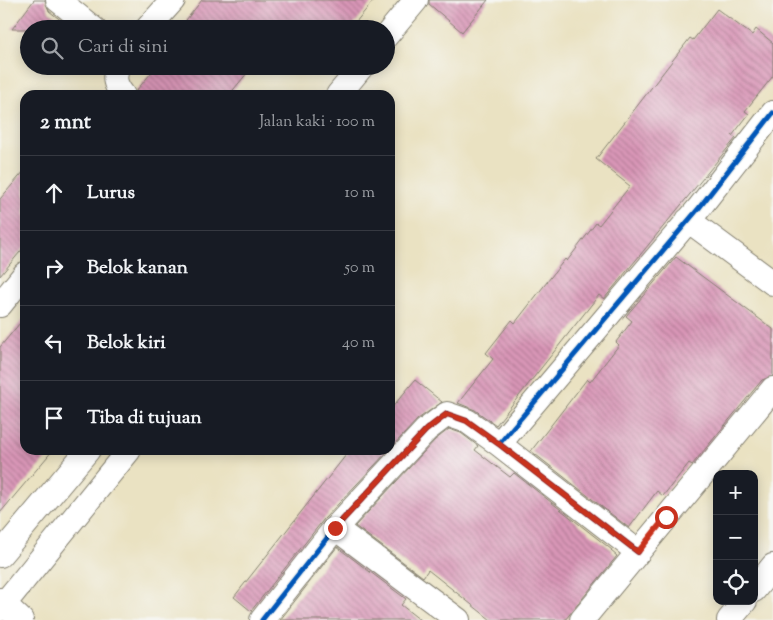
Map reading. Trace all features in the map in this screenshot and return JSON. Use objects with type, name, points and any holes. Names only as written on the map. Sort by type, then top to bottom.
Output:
[{"type":"street","points":[[58,0],[83,20]]},
{"type":"street","points":[[155,20],[173,0]]},
{"type":"street","points":[[395,25],[416,0]]},
{"type":"street","points":[[114,75],[120,90]]},
{"type":"street","points":[[342,90],[355,75]]},
{"type":"street","points":[[499,444],[688,220],[773,113]]},
{"type":"street","points":[[688,220],[773,283]]},
{"type":"street","points":[[0,305],[20,280]]},
{"type":"street","points":[[582,620],[773,389]]},
{"type":"street","points":[[262,620],[335,528],[426,430],[447,414],[467,421],[499,444],[638,552]]},
{"type":"street","points":[[0,555],[84,455]]},
{"type":"street","points":[[6,608],[125,455]]},
{"type":"street","points":[[335,528],[458,620]]},
{"type":"street","points":[[758,585],[773,566]]},
{"type":"street","points":[[730,620],[742,605]]},
{"type":"building","points":[[34,0],[45,0],[49,11],[60,20],[20,20],[20,29],[12,29]]},
{"type":"building","points":[[202,0],[374,0],[357,20],[186,20]]},
{"type":"building","points":[[429,0],[488,0],[462,32],[429,4]]},
{"type":"building","points":[[717,9],[752,35],[756,29],[773,43],[773,76],[745,111],[749,114],[732,136],[736,138],[604,299],[599,295],[496,425],[475,410],[458,403],[493,359],[486,353],[512,320],[515,323],[565,259],[567,261],[596,223],[599,225],[630,186],[596,159],[690,38],[693,40]]},
{"type":"building","points":[[149,75],[246,75],[233,90],[137,90]]},
{"type":"building","points":[[20,176],[20,252],[0,276],[0,199]]},
{"type":"building","points":[[676,257],[773,329],[773,376],[762,380],[692,465],[689,463],[663,496],[657,491],[629,528],[531,451],[587,379],[590,382],[619,345],[616,342],[632,321],[626,316]]},
{"type":"building","points":[[20,323],[20,455],[49,455],[0,513],[0,347]]},
{"type":"building","points":[[415,380],[442,402],[418,419],[395,444],[395,404]]},
{"type":"building","points":[[449,429],[461,433],[478,446],[475,450],[510,477],[514,473],[612,550],[617,556],[565,620],[491,620],[428,570],[423,577],[355,526],[435,440]]},
{"type":"building","points":[[346,455],[384,455],[324,519],[251,611],[234,597]]},
{"type":"building","points":[[337,547],[406,599],[401,605],[420,620],[280,620]]},
{"type":"cycle path","points":[[499,444],[699,208],[773,113]]},
{"type":"cycle path","points":[[262,620],[335,528],[426,430],[447,414],[467,421],[499,444],[638,552]]},
{"type":"route","points":[[335,528],[426,430],[447,414],[467,421],[499,444],[638,552],[666,517]]}]
